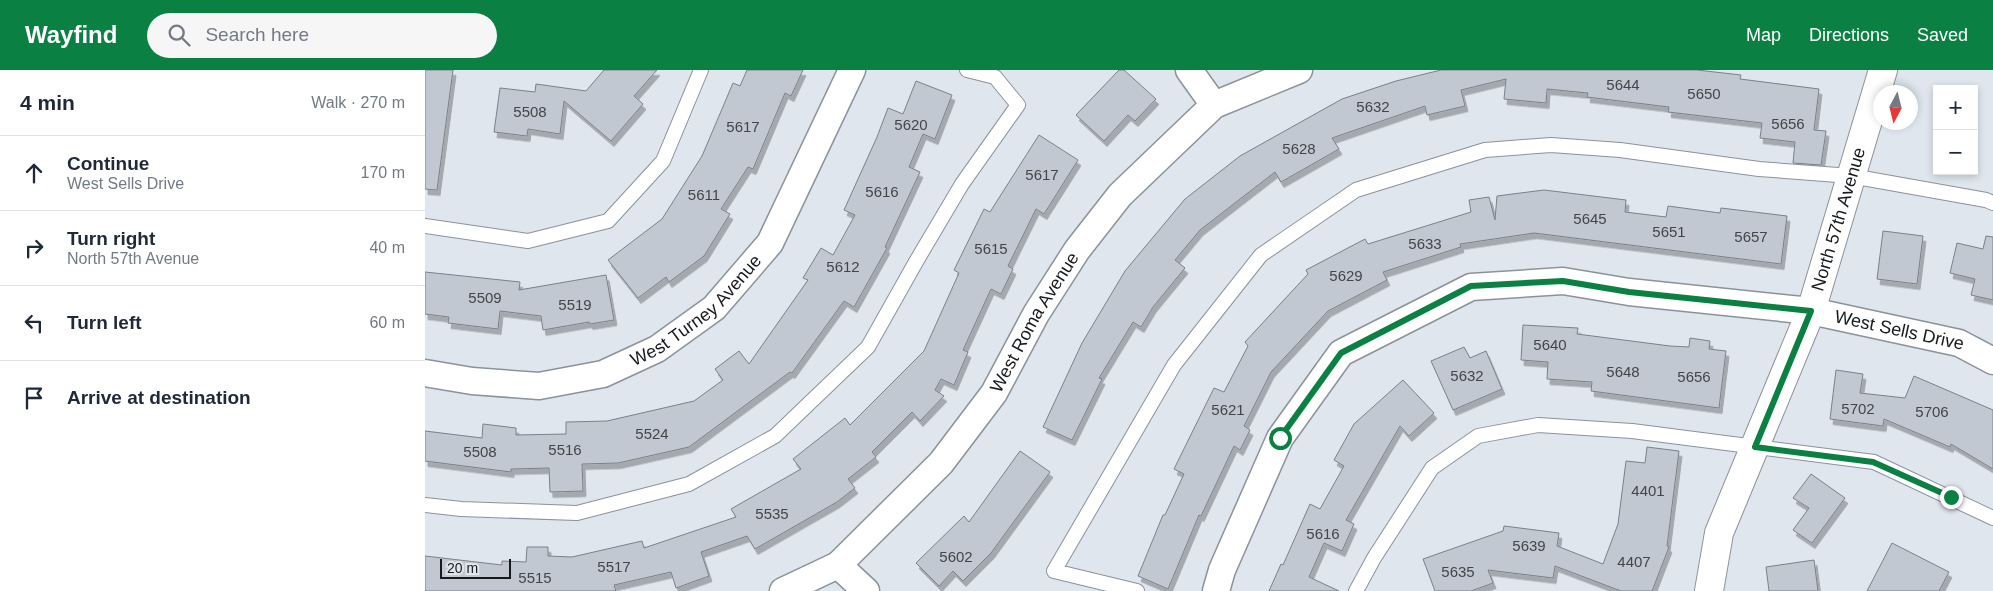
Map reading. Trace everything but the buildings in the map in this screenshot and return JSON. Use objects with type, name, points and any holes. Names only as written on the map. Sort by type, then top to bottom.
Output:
[{"type":"street","name":"West Turney Avenue","points":[[425,374],[472,381],[539,386],[603,374],[657,349],[714,308],[770,243],[852,70]]},
{"type":"street","points":[[1189,70],[1214,105]]},
{"type":"street","name":"West Roma Avenue","points":[[783,591],[838,565],[941,463],[994,392],[1036,314],[1077,250],[1120,195],[1214,105],[1299,70]]},
{"type":"street","name":"North 57th Avenue","points":[[1709,591],[1719,533],[1811,311],[1883,70]]},
{"type":"street","name":"West Sells Drive","points":[[1216,591],[1222,570],[1280,438],[1341,353],[1471,286],[1563,281],[1629,292],[1811,311],[1959,343],[1993,361]]},
{"type":"street","points":[[838,565],[866,591]]},
{"type":"lane","points":[[425,226],[528,241],[608,220],[663,161],[701,70]]},
{"type":"lane","points":[[425,505],[461,509],[577,513],[689,484],[775,436],[868,347],[962,184],[1018,105],[995,77],[967,70]]},
{"type":"lane","points":[[1137,591],[1054,571],[1174,365],[1261,255],[1357,190],[1485,150],[1551,144],[1620,150],[1759,169],[1851,176],[1986,200],[1993,203]]},
{"type":"lane","points":[[1356,591],[1374,558],[1432,468],[1478,436],[1538,425],[1632,431],[1873,462],[1993,518]]},
{"type":"route","points":[[1280,438],[1341,353],[1471,286],[1563,281],[1629,292],[1811,311],[1755,447],[1873,462],[1951,497]]}]
